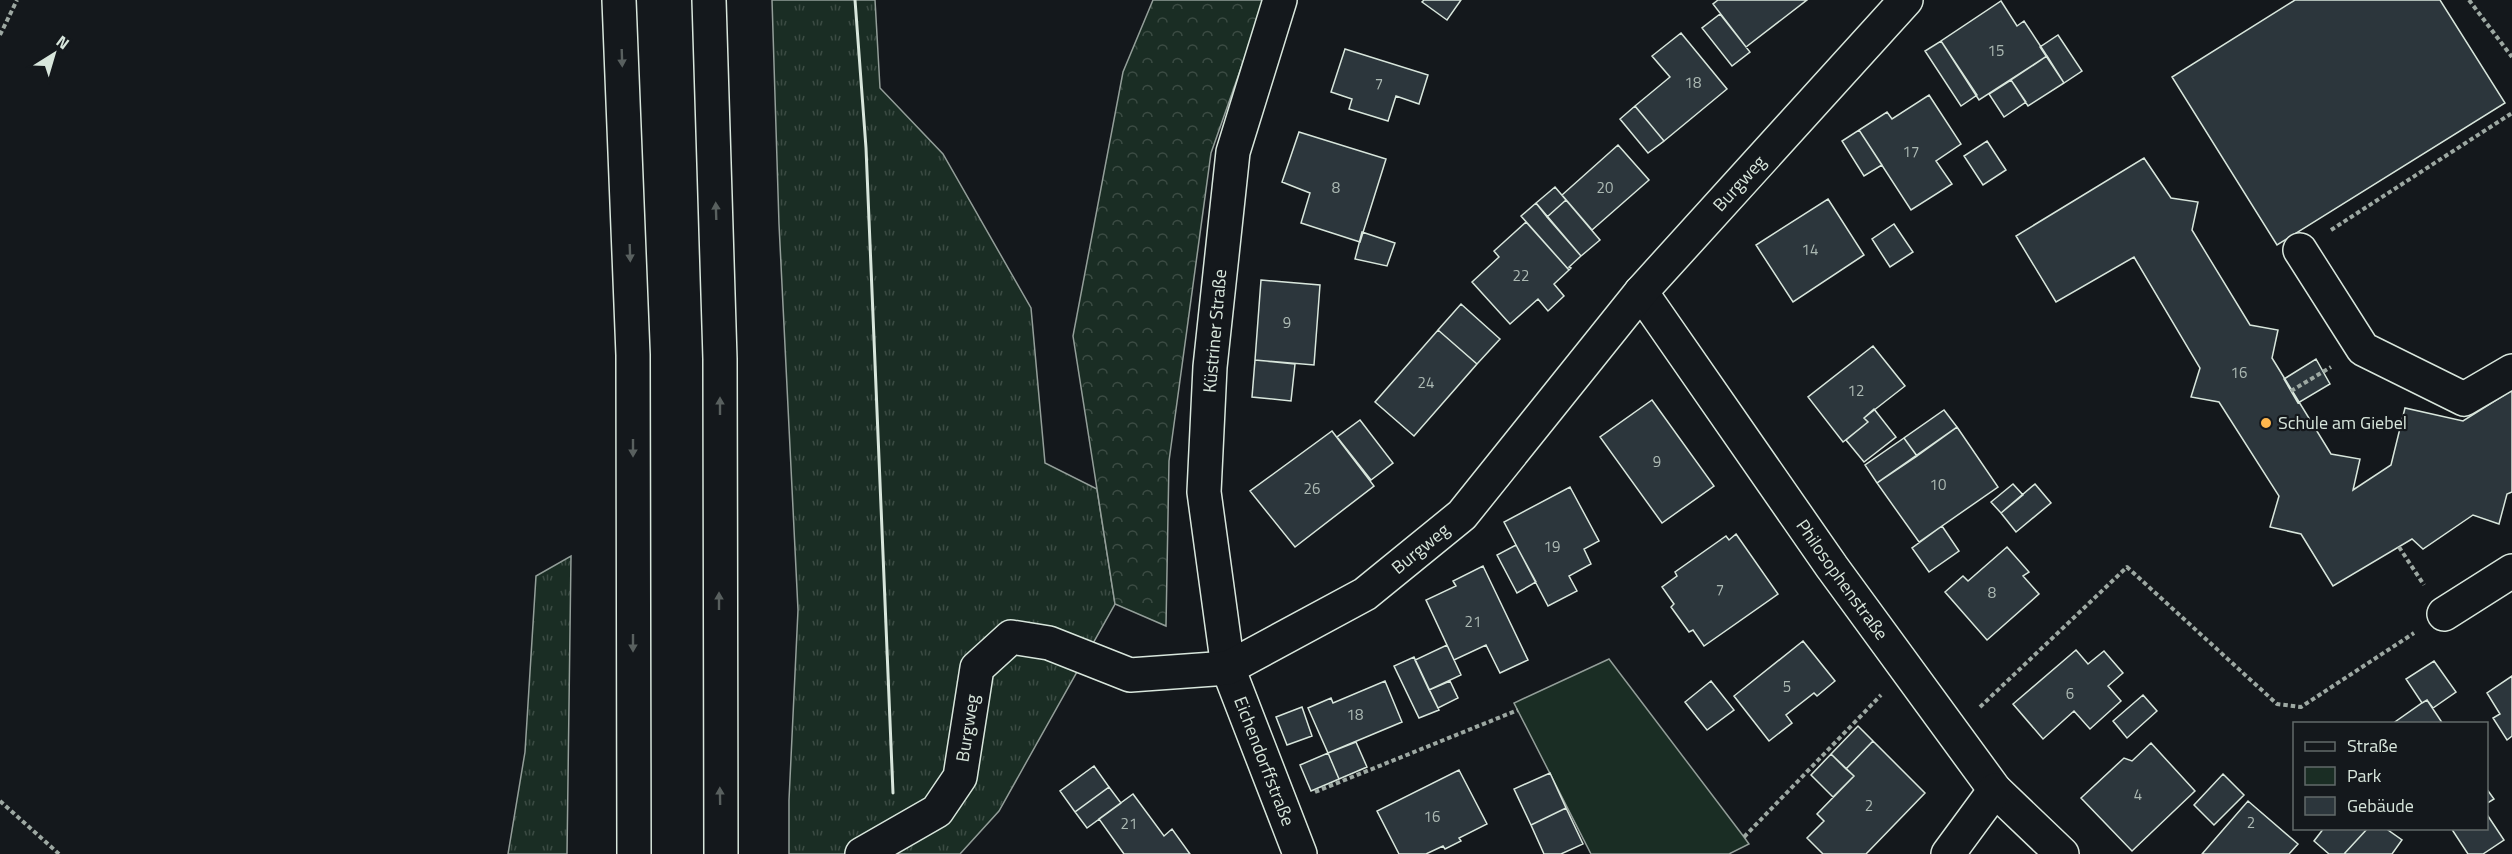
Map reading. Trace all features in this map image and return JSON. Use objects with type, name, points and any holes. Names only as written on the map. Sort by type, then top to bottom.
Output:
[{"type":"main road","points":[[619,0],[633,355],[634,854]]},
{"type":"main road","points":[[709,0],[720,359],[721,854]]},
{"type":"main road","name":"Küstriner Straße","points":[[1228,668],[1204,492],[1210,367],[1233,152],[1280,0]]},
{"type":"main road","name":"Burgweg","points":[[862,854],[937,811],[960,777],[977,668],[1011,637],[1049,643],[1130,675],[1228,668],[1365,594],[1462,515],[1641,292],[1843,66],[1906,0]]},
{"type":"main road","points":[[2300,250],[2363,349],[2464,399],[2512,371]]},
{"type":"main road","name":"Philosophenstraße","points":[[1641,292],[1832,567],[1995,790],[2062,854]]},
{"type":"main road","points":[[2444,614],[2512,571]]},
{"type":"main road","name":"Eichendorffstraße","points":[[1228,668],[1299,854]]},
{"type":"main road","points":[[1948,854],[1995,790]]},
{"type":"path","points":[[0,36],[17,0]]},
{"type":"path","points":[[2469,0],[2512,57]]},
{"type":"path","points":[[2300,250],[2512,113]]},
{"type":"path","points":[[2291,391],[2363,349]]},
{"type":"path","points":[[1953,732],[2127,567],[2277,704],[2301,707],[2444,614]]},
{"type":"path","points":[[1744,837],[1906,668]]},
{"type":"path","points":[[1281,806],[1518,710]]},
{"type":"path","points":[[0,801],[59,854]]},
{"type":"green space","points":[[772,0],[875,0],[880,88],[943,154],[1031,308],[1045,463],[1097,489],[1115,604],[999,811],[960,854],[789,854],[789,800],[798,610],[779,224]]},
{"type":"green space","points":[[1153,0],[1265,0],[1211,153],[1169,461],[1166,626],[1115,604],[1073,336],[1123,72]]},
{"type":"green space","points":[[571,556],[567,854],[508,854],[525,752],[536,576]]},
{"type":"green space","points":[[1609,659],[1749,844],[1729,854],[1591,854],[1514,703]]},
{"type":"building","points":[[1424,0],[1461,0],[1447,20],[1422,2]]},
{"type":"building","points":[[1718,0],[1807,0],[1746,47],[1713,4]]},
{"type":"building","points":[[2295,0],[2440,0],[2505,103],[2277,245],[2172,77]]},
{"type":"building","points":[[2001,1],[2017,26],[2024,21],[2047,56],[1979,100],[1941,41]]},
{"type":"building","points":[[1720,14],[1750,52],[1732,66],[1702,28]]},
{"type":"building","points":[[1681,33],[1727,89],[1664,141],[1635,106],[1670,77],[1652,56]]},
{"type":"building","points":[[2058,35],[2082,71],[2064,83],[2040,47]]},
{"type":"building","points":[[1941,41],[1977,95],[1961,106],[1925,51]]},
{"type":"building","points":[[1345,49],[1428,75],[1419,104],[1396,96],[1388,121],[1349,109],[1352,99],[1331,92]]},
{"type":"building","points":[[2047,56],[2064,83],[2028,106],[2011,80]]},
{"type":"building","points":[[2011,80],[2026,102],[2004,117],[1989,94]]},
{"type":"building","points":[[1929,95],[1961,144],[1936,161],[1952,184],[1911,210],[1859,130],[1887,112],[1892,119]]},
{"type":"building","points":[[1635,106],[1664,141],[1648,153],[1620,119]]},
{"type":"building","points":[[1859,130],[1882,165],[1864,176],[1842,141]]},
{"type":"building","points":[[1299,132],[1386,159],[1360,242],[1301,223],[1310,193],[1282,182]]},
{"type":"building","points":[[1987,141],[2006,170],[1983,185],[1964,156]]},
{"type":"building","points":[[1618,145],[1649,180],[1592,230],[1562,195]]},
{"type":"building","points":[[2144,158],[2171,198],[2198,202],[2192,230],[2250,325],[2278,330],[2272,358],[2331,454],[2360,459],[2353,490],[2391,465],[2405,408],[2463,421],[2512,390],[2512,492],[2507,494],[2499,524],[2473,515],[2423,549],[2412,539],[2333,586],[2301,534],[2270,527],[2279,496],[2219,402],[2191,397],[2200,368],[2134,257],[2056,302],[2016,236]]},
{"type":"building","points":[[1555,187],[1566,200],[1547,217],[1536,203]]},
{"type":"building","points":[[1828,199],[1864,255],[1793,302],[1756,245]]},
{"type":"building","points":[[1566,200],[1600,240],[1581,256],[1547,217]]},
{"type":"building","points":[[1536,203],[1581,256],[1569,267],[1571,268],[1569,270],[1521,216]]},
{"type":"building","points":[[1526,222],[1569,270],[1554,284],[1564,296],[1548,311],[1538,299],[1510,324],[1472,282],[1499,257],[1494,251]]},
{"type":"building","points":[[1894,224],[1913,252],[1890,267],[1872,239]]},
{"type":"building","points":[[1362,232],[1395,243],[1387,266],[1355,259]]},
{"type":"building","points":[[1261,280],[1320,285],[1314,365],[1255,360]]},
{"type":"building","points":[[1461,304],[1500,339],[1477,364],[1438,330]]},
{"type":"building","points":[[1438,330],[1477,364],[1414,436],[1375,402]]},
{"type":"building","points":[[1873,346],[1905,386],[1864,418],[1868,422],[1843,442],[1808,397]]},
{"type":"building","points":[[2316,359],[2330,384],[2298,403],[2284,379]]},
{"type":"building","points":[[1255,360],[1295,364],[1291,401],[1252,397]]},
{"type":"building","points":[[1652,400],[1714,486],[1662,523],[1600,437]]},
{"type":"building","points":[[1874,409],[1896,437],[1864,462],[1846,440],[1868,422],[1864,418]]},
{"type":"building","points":[[1944,410],[1957,427],[1917,456],[1904,438]]},
{"type":"building","points":[[1360,420],[1393,463],[1371,480],[1337,437]]},
{"type":"building","points":[[1957,427],[1998,487],[1919,542],[1877,483]]},
{"type":"building","points":[[1332,431],[1374,486],[1295,547],[1250,491]]},
{"type":"building","points":[[1904,438],[1917,456],[1877,483],[1865,465]]},
{"type":"building","points":[[2013,484],[2023,495],[2001,513],[1991,502]]},
{"type":"building","points":[[2035,484],[2051,503],[2016,532],[2001,513]]},
{"type":"building","points":[[1570,487],[1599,541],[1584,549],[1591,564],[1569,576],[1577,591],[1548,606],[1504,522]]},
{"type":"building","points":[[1942,526],[1959,551],[1929,572],[1912,548]]},
{"type":"building","points":[[1736,534],[1778,594],[1704,646],[1693,630],[1689,632],[1671,607],[1674,604],[1662,587],[1677,576],[1675,572],[1726,536],[1729,540]]},
{"type":"building","points":[[1516,545],[1536,582],[1517,593],[1497,555]]},
{"type":"building","points":[[2007,547],[2029,572],[2023,576],[2039,594],[1987,640],[1945,592],[1963,576],[1968,581]]},
{"type":"building","points":[[1483,566],[1528,660],[1500,673],[1486,645],[1454,660],[1426,600],[1456,586],[1453,581]]},
{"type":"building","points":[[1803,641],[1835,681],[1817,696],[1814,693],[1786,715],[1792,723],[1769,741],[1734,696]]},
{"type":"building","points":[[1447,645],[1461,675],[1429,690],[1415,660]]},
{"type":"building","points":[[2076,650],[2088,664],[2104,651],[2123,673],[2108,686],[2121,701],[2090,729],[2074,711],[2043,739],[2013,704]]},
{"type":"building","points":[[1414,657],[1439,710],[1419,718],[1394,666]]},
{"type":"building","points":[[2434,661],[2456,692],[2433,708],[2427,700],[2422,703],[2406,679]]},
{"type":"building","points":[[2512,676],[2512,736],[2507,740],[2493,718],[2500,714],[2487,693]]},
{"type":"building","points":[[1385,681],[1402,722],[1328,753],[1308,708],[1331,698],[1333,703]]},
{"type":"building","points":[[1450,681],[1458,698],[1438,708],[1429,690]]},
{"type":"building","points":[[1711,681],[1734,710],[1707,730],[1685,702]]},
{"type":"building","points":[[2143,695],[2157,711],[2127,738],[2113,721]]},
{"type":"building","points":[[2427,700],[2442,722],[2395,722]]},
{"type":"building","points":[[1302,707],[1312,736],[1287,745],[1276,717]]},
{"type":"building","points":[[1858,726],[1873,741],[1846,769],[1831,754]]},
{"type":"building","points":[[1873,741],[1925,793],[1866,854],[1823,854],[1807,838],[1824,821],[1817,814],[1854,776],[1846,769]]},
{"type":"building","points":[[1356,742],[1367,767],[1339,779],[1328,753]]},
{"type":"building","points":[[2151,743],[2195,791],[2132,851],[2081,798],[2124,758],[2132,761]]},
{"type":"building","points":[[1328,753],[1339,779],[1311,791],[1300,765]]},
{"type":"building","points":[[1831,754],[1854,776],[1833,797],[1811,775]]},
{"type":"building","points":[[1094,766],[1109,787],[1075,812],[1060,791]]},
{"type":"building","points":[[1459,770],[1487,824],[1459,838],[1461,841],[1445,849],[1443,846],[1426,854],[1399,854],[1377,811]]},
{"type":"building","points":[[1550,773],[1566,808],[1531,825],[1514,789]]},
{"type":"building","points":[[2223,774],[2244,795],[2214,825],[2194,805]]},
{"type":"building","points":[[1109,787],[1121,803],[1087,828],[1075,812]]},
{"type":"building","points":[[2488,791],[2494,799],[2488,803]]},
{"type":"building","points":[[1133,794],[1164,836],[1172,829],[1190,854],[1124,854],[1099,819]]},
{"type":"building","points":[[2248,801],[2298,844],[2289,854],[2202,854]]},
{"type":"building","points":[[1566,808],[1583,844],[1561,854],[1544,854],[1531,825]]},
{"type":"building","points":[[2488,816],[2504,840],[2483,854],[2468,854],[2452,830],[2488,830]]},
{"type":"building","points":[[2322,830],[2366,830],[2344,854],[2329,854],[2314,841]]},
{"type":"building","points":[[2366,830],[2388,830],[2402,840],[2392,854],[2344,854]]},
{"type":"wall","points":[[855,0],[866,148],[893,793]]},
{"type":"place","name":"Schule am Giebel","points":[[2266,423]]}]
